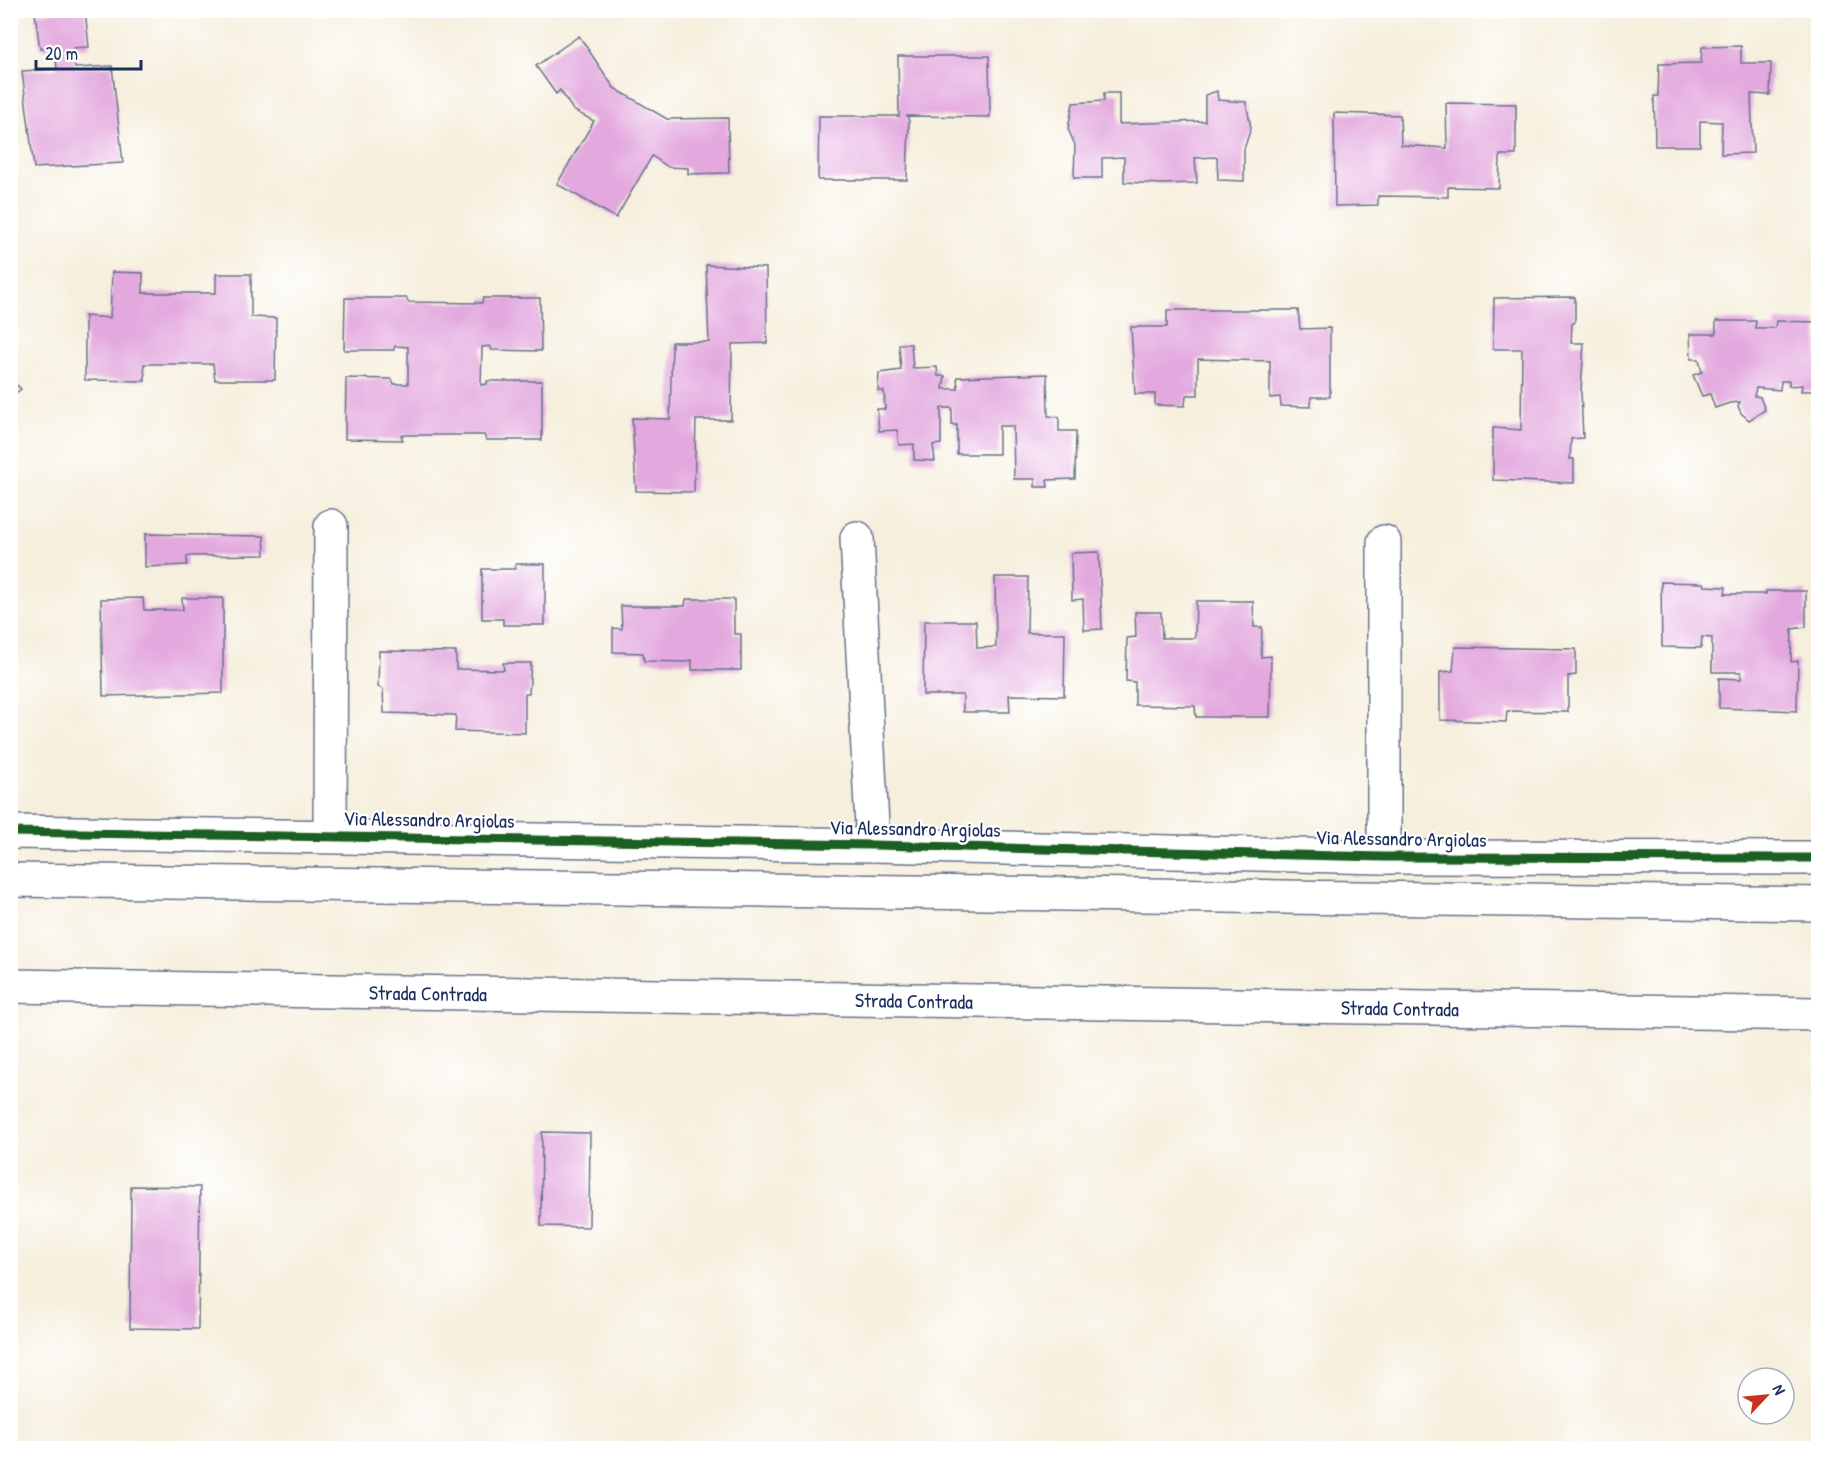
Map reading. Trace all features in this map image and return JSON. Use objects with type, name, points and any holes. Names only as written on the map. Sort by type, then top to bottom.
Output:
[{"type":"street","name":"Via Alessandro Argiolas","points":[[330,836],[331,526]]},
{"type":"street","name":"Via Alessandro Argiolas","points":[[857,538],[873,845]]},
{"type":"street","name":"Via Alessandro Argiolas","points":[[1384,542],[1384,857]]},
{"type":"street","name":"Via Alessandro Argiolas","points":[[10,832],[873,845],[1384,857],[1818,858]]},
{"type":"street","points":[[10,880],[1818,904]]},
{"type":"street","name":"Strada Contrada","points":[[10,986],[1818,1014]]},
{"type":"building","points":[[85,10],[89,47],[73,48],[75,68],[112,66],[123,163],[34,168],[22,71],[57,69],[55,49],[40,49],[35,13]]},
{"type":"building","points":[[579,36],[614,88],[667,119],[728,118],[729,173],[688,174],[688,168],[668,167],[652,156],[616,218],[557,184],[594,121],[573,110],[560,90],[556,94],[536,66]]},
{"type":"building","points":[[1741,46],[1741,63],[1771,63],[1770,95],[1751,94],[1753,153],[1721,154],[1722,122],[1700,121],[1700,146],[1655,146],[1654,96],[1658,96],[1659,64],[1701,63],[1702,47]]},
{"type":"building","points":[[898,56],[989,56],[990,117],[907,116],[909,121],[907,180],[818,180],[819,116],[899,116]]},
{"type":"building","points":[[1217,91],[1218,100],[1246,102],[1251,128],[1244,149],[1244,181],[1218,180],[1217,157],[1195,158],[1197,183],[1124,182],[1124,157],[1102,158],[1102,178],[1074,178],[1075,145],[1068,129],[1073,103],[1104,101],[1104,93],[1119,93],[1119,124],[1205,121],[1205,95]]},
{"type":"building","points":[[1446,103],[1516,104],[1516,155],[1500,155],[1499,188],[1448,187],[1448,197],[1378,196],[1378,205],[1335,206],[1334,113],[1400,115],[1401,145],[1447,148]]},
{"type":"building","points":[[706,265],[766,268],[767,343],[732,344],[731,420],[696,420],[694,492],[636,491],[632,418],[670,419],[672,342],[709,342]]},
{"type":"building","points":[[112,272],[143,273],[143,293],[216,293],[216,274],[251,274],[251,317],[276,318],[275,380],[215,380],[213,364],[144,364],[145,381],[85,380],[85,316],[110,318]]},
{"type":"building","points":[[1575,297],[1575,322],[1572,324],[1571,343],[1584,343],[1581,391],[1583,438],[1571,439],[1570,459],[1574,459],[1574,483],[1493,480],[1493,428],[1521,430],[1522,349],[1493,349],[1494,298]]},
{"type":"building","points":[[345,298],[407,298],[408,302],[482,303],[483,298],[540,298],[541,351],[492,350],[490,346],[482,347],[481,385],[487,384],[487,381],[542,381],[542,440],[486,440],[484,435],[401,435],[403,440],[345,439],[346,378],[392,379],[394,384],[408,384],[408,347],[395,346],[394,350],[344,350]]},
{"type":"building","points":[[1167,310],[1298,310],[1300,329],[1330,328],[1330,397],[1311,397],[1311,407],[1281,406],[1280,397],[1270,398],[1270,361],[1198,359],[1198,395],[1186,395],[1185,406],[1155,405],[1155,394],[1135,394],[1131,327],[1167,327]]},
{"type":"building","points":[[1716,321],[1756,321],[1755,328],[1775,328],[1776,321],[1817,322],[1818,391],[1801,391],[1802,385],[1789,386],[1789,381],[1781,381],[1780,390],[1756,388],[1754,396],[1760,397],[1765,410],[1749,420],[1741,413],[1738,406],[1740,402],[1715,408],[1710,394],[1702,396],[1693,375],[1702,372],[1699,359],[1691,359],[1690,334],[1716,334]]},
{"type":"building","points":[[899,344],[911,344],[913,368],[937,367],[938,376],[945,376],[943,389],[958,389],[957,377],[1047,374],[1048,416],[1059,417],[1059,431],[1076,431],[1075,479],[1047,480],[1048,487],[1035,487],[1035,479],[1014,479],[1013,426],[999,426],[999,454],[957,454],[957,425],[952,425],[952,408],[941,408],[941,444],[933,445],[935,461],[914,460],[914,444],[899,445],[897,430],[879,431],[877,409],[885,409],[884,391],[878,391],[879,373],[901,370]]},
{"type":"building","points":[[10,379],[21,389],[10,398]]},
{"type":"building","points":[[145,534],[264,536],[265,555],[187,556],[187,565],[145,567]]},
{"type":"building","points":[[1099,552],[1102,629],[1084,630],[1083,599],[1072,600],[1071,553]]},
{"type":"building","points":[[516,564],[545,564],[545,625],[503,625],[503,619],[482,619],[482,569],[515,569]]},
{"type":"building","points":[[995,577],[1028,577],[1027,633],[1065,633],[1064,696],[1009,695],[1010,712],[963,712],[963,695],[923,695],[924,621],[976,621],[977,648],[996,647]]},
{"type":"building","points":[[1661,582],[1704,583],[1705,586],[1726,587],[1725,594],[1806,591],[1806,627],[1792,629],[1791,662],[1798,661],[1797,711],[1719,708],[1719,678],[1741,679],[1741,672],[1712,672],[1712,638],[1702,637],[1701,648],[1662,647]]},
{"type":"building","points":[[143,598],[144,610],[183,610],[182,598],[223,598],[223,693],[103,696],[101,599]]},
{"type":"building","points":[[686,599],[734,599],[734,634],[741,634],[741,670],[692,670],[692,660],[686,662],[644,661],[643,653],[613,652],[613,628],[622,629],[621,606],[685,606]]},
{"type":"building","points":[[1196,601],[1253,601],[1254,627],[1262,627],[1261,657],[1271,656],[1270,717],[1196,717],[1195,706],[1135,705],[1135,682],[1126,681],[1127,638],[1136,637],[1135,612],[1161,612],[1162,638],[1195,638]]},
{"type":"building","points":[[1455,647],[1576,649],[1576,675],[1568,676],[1568,712],[1507,711],[1506,722],[1440,720],[1440,672],[1453,671]]},
{"type":"building","points":[[379,651],[456,652],[456,669],[504,670],[503,663],[531,663],[529,694],[525,694],[525,733],[455,731],[456,715],[384,713],[383,689],[378,687]]},
{"type":"building","points":[[542,1132],[590,1133],[589,1227],[541,1226]]},
{"type":"building","points":[[131,1186],[200,1187],[198,1329],[130,1328]]},
{"type":"cycle path","points":[[10,832],[873,845],[1384,857],[1818,858]]}]
